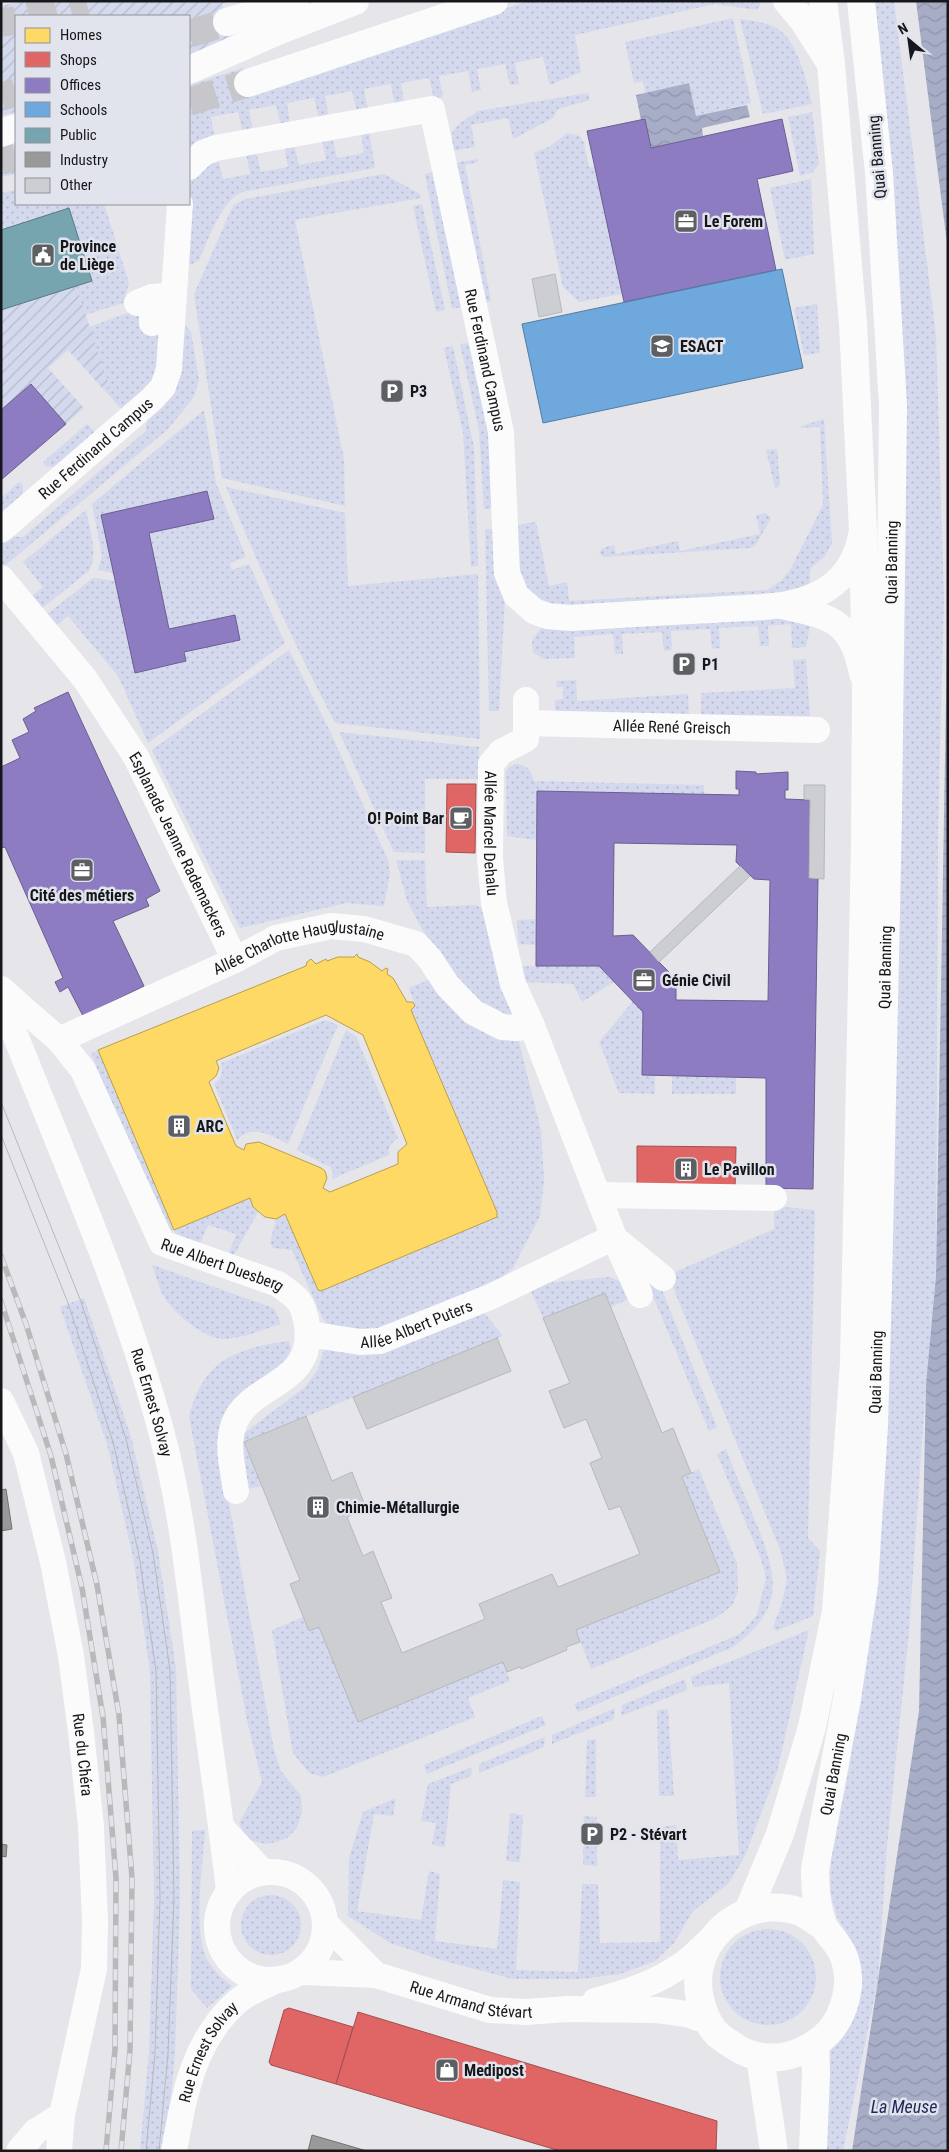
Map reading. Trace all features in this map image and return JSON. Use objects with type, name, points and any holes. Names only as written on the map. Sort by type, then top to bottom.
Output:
[{"type":"main road","points":[[227,22],[295,1]]},
{"type":"main road","points":[[190,70],[278,31],[355,1]]},
{"type":"main road","points":[[248,83],[494,1]]},
{"type":"main road","points":[[787,1],[803,20],[831,64]]},
{"type":"main road","name":"Quai Banning","points":[[748,1911],[780,1834],[812,1727],[836,1612],[854,1362],[866,693],[863,530],[853,324],[831,64],[822,1]]},
{"type":"main road","name":"Quai Banning","points":[[824,1926],[799,1911],[777,1907],[748,1911],[733,1918],[710,1941],[699,1966],[698,1997],[707,2022],[718,2035],[740,2051],[760,2057],[787,2057],[815,2045],[829,2033],[842,2014],[848,1985],[846,1966],[840,1949],[824,1926],[815,1897],[815,1869],[847,1699],[864,1585],[869,1504],[878,1287],[888,837],[894,406],[879,173],[861,1]]},
{"type":"main road","points":[[1,133],[15,128]]},
{"type":"main road","points":[[813,2151],[816,2073],[815,2045]]},
{"type":"main road","points":[[760,2057],[774,2151]]},
{"type":"street","name":"Rue Ferdinand Campus","points":[[190,166],[203,153],[216,148],[432,109],[501,432],[507,573],[516,595],[534,611],[546,616],[571,618],[779,606]]},
{"type":"street","name":"Rue Ferdinand Campus","points":[[1,530],[163,387],[169,369],[180,205]]},
{"type":"street","points":[[779,606],[817,594],[838,581],[852,565],[858,551],[863,530]]},
{"type":"street","name":"Esplanade Jeanne Rademackers","points":[[1,578],[84,679],[136,757],[235,960]]},
{"type":"street","points":[[779,606],[818,614],[833,620],[848,636],[858,653],[866,693]]},
{"type":"street","name":"Allée René Greisch","points":[[526,711],[817,730]]},
{"type":"street","name":"Allée Marcel Dehalu","points":[[524,1027],[494,903],[490,858],[491,764],[501,752],[526,739],[526,711]]},
{"type":"street","name":"Allée Charlotte Hauglustaine","points":[[59,1040],[235,960],[276,938],[331,926],[364,929],[416,944],[430,959],[448,985],[473,1012],[502,1027],[524,1027]]},
{"type":"street","name":"Rue Albert Duesberg","points":[[1,989],[59,1040],[82,1070],[162,1243],[278,1284],[294,1296],[304,1309],[308,1334],[304,1358],[289,1375],[242,1409],[234,1423],[229,1442],[236,1491]]},
{"type":"street","name":"Rue Ernest Solvay","points":[[1,1000],[119,1297],[144,1370],[161,1428],[186,1550],[229,1891]]},
{"type":"street","points":[[524,1027],[640,1295]]},
{"type":"street","points":[[598,1195],[774,1198]]},
{"type":"street","points":[[614,1237],[663,1278]]},
{"type":"street","name":"Allée Albert Puters","points":[[308,1334],[360,1342],[380,1341],[490,1297],[614,1237]]},
{"type":"street","name":"Rue du Chéra","points":[[1,1401],[26,1453],[53,1562],[71,1656],[91,1827],[95,1921],[94,1969],[62,2115],[59,2151]]},
{"type":"street","points":[[222,1828],[263,1872]]},
{"type":"street","points":[[263,1872],[289,1875],[300,1880],[318,1900],[327,1925],[326,1937],[321,1948],[290,1975],[266,1980],[247,1974],[232,1963],[224,1952],[217,1928],[220,1908],[229,1891],[239,1882],[263,1872]]},
{"type":"street","name":"Rue Armand Stévart","points":[[327,1925],[376,1975]]},
{"type":"street","name":"Rue Armand Stévart","points":[[567,2009],[624,1993],[654,1982],[683,1964],[710,1941]]},
{"type":"street","name":"Rue Ernest Solvay","points":[[174,2151],[191,2069],[202,2046],[238,2001],[290,1975]]},
{"type":"street","name":"Rue Armand Stévart","points":[[290,1975],[376,1975],[490,2010],[527,2012],[567,2009],[657,2010],[686,2014],[707,2022]]},
{"type":"street","points":[[19,2151],[36,2131],[62,2115]]},
{"type":"shaded area","points":[[22,1],[230,1],[222,4],[234,40],[190,55],[190,15],[15,15],[15,112],[1,116],[1,6]]},
{"type":"shaded area","points":[[528,1],[760,1],[761,3],[757,10],[715,4],[575,35],[581,72],[550,85],[543,57],[515,63],[519,84],[510,85],[505,64],[477,69],[481,90],[472,92],[468,71],[439,76],[443,97],[434,99],[429,78],[401,83],[404,104],[395,106],[391,84],[364,89],[368,110],[357,112],[352,91],[325,96],[329,118],[319,119],[314,98],[287,103],[290,124],[281,126],[276,105],[249,110],[253,131],[243,133],[238,112],[211,117],[215,142],[190,156],[190,85],[243,68],[252,93]]},
{"type":"shaded area","points":[[872,1],[894,1],[936,335],[944,599],[938,829],[936,1276],[926,1384],[909,1632],[887,1846],[878,1980],[843,2151],[824,2151],[831,2049],[854,2012],[855,1948],[837,1917],[830,1892],[831,1859],[849,1768],[877,1559],[906,519],[903,366]]},
{"type":"shaded area","points":[[733,18],[751,103],[696,116],[689,83],[645,93],[643,81],[634,83],[625,42]]},
{"type":"shaded area","points":[[740,19],[767,24],[783,33],[800,61],[812,104],[763,114]]},
{"type":"shaded area","points":[[588,93],[590,100],[558,109],[553,118],[513,139],[508,118],[471,125],[475,147],[452,151],[452,133],[459,124],[478,111]]},
{"type":"shaded area","points":[[812,112],[819,164],[813,172],[800,176],[788,117]]},
{"type":"shaded area","points":[[369,131],[375,168],[242,192],[228,203],[222,212],[199,260],[192,264],[185,263],[188,205],[190,205],[190,187],[194,173],[218,158],[223,179],[250,174],[246,153],[256,151],[261,172],[288,167],[284,146],[294,144],[299,165],[326,160],[322,139],[332,137],[337,158],[364,153],[361,132]]},
{"type":"shaded area","points":[[567,133],[580,136],[584,143],[589,167],[595,167],[622,294],[579,302],[563,287],[534,153],[549,147]]},
{"type":"shaded area","points":[[15,142],[15,174],[1,177],[1,147]]},
{"type":"shaded area","points":[[477,159],[478,162],[465,165],[491,301],[484,303],[455,163]]},
{"type":"shaded area","points":[[434,172],[462,307],[452,309],[425,174]]},
{"type":"shaded area","points":[[384,174],[420,194],[421,198],[295,220],[344,459],[345,506],[222,478],[194,294],[231,210],[234,205],[245,199]]},
{"type":"shaded area","points":[[811,179],[814,254],[785,260],[770,188]]},
{"type":"shaded area","points":[[15,190],[15,205],[104,205],[129,283],[123,303],[85,315],[76,285],[1,230],[1,193]]},
{"type":"shaded area","points":[[422,204],[445,310],[436,312],[413,206]]},
{"type":"shaded area","points":[[76,285],[109,386],[104,390],[68,350],[48,368],[84,408],[66,424],[31,384],[1,410],[1,310]]},
{"type":"shaded area","points":[[817,304],[820,353],[804,355],[794,308]]},
{"type":"shaded area","points":[[139,309],[165,325],[160,375],[125,413],[104,390],[109,386],[89,327]]},
{"type":"shaded area","points":[[182,321],[191,332],[199,380],[191,401],[168,429],[1,569],[1,543],[9,536],[23,537],[146,431],[147,417]]},
{"type":"shaded area","points":[[470,343],[488,428],[493,508],[484,509],[479,430],[460,344]]},
{"type":"shaded area","points":[[453,346],[474,448],[478,566],[471,567],[463,433],[444,348]]},
{"type":"shaded area","points":[[204,410],[216,483],[246,557],[230,563],[232,570],[249,564],[285,643],[148,743],[118,676],[68,616],[50,631],[41,619],[93,578],[115,581],[135,673],[186,661],[184,652],[239,640],[235,615],[169,629],[149,533],[213,519],[207,491],[101,515],[113,573],[98,570],[102,556],[92,504]]},
{"type":"shaded area","points":[[824,419],[832,544],[824,557],[812,567],[810,583],[803,591],[551,606],[530,594],[520,580],[516,525],[536,522],[549,586],[567,582],[569,601],[767,590],[782,580],[791,568],[823,505],[820,427],[801,428],[801,426]]},
{"type":"shaded area","points":[[87,424],[95,432],[55,467],[45,466],[43,462]]},
{"type":"shaded area","points":[[777,449],[780,483],[775,488],[766,450]]},
{"type":"shaded area","points":[[19,482],[23,485],[22,495],[1,513],[1,498]]},
{"type":"shaded area","points":[[226,487],[345,513],[348,586],[478,574],[480,739],[335,723],[278,606]]},
{"type":"shaded area","points":[[86,510],[93,549],[92,564],[89,571],[36,613],[26,601],[43,587],[23,562]]},
{"type":"shaded area","points":[[766,513],[771,518],[756,545],[751,548],[603,557],[599,553],[603,548],[614,545],[616,554],[678,541],[680,551],[760,534],[756,515]]},
{"type":"shaded area","points":[[485,529],[494,529],[496,573],[505,597],[499,711],[489,711]]},
{"type":"shaded area","points":[[786,616],[811,620],[806,647],[792,648],[791,624],[768,626],[769,646],[760,646],[758,626],[719,628],[720,648],[712,649],[710,629],[671,631],[672,650],[664,651],[662,632],[622,634],[623,654],[615,654],[613,634],[574,637],[575,658],[543,659],[533,652],[532,640],[541,628]]},
{"type":"shaded area","points":[[289,650],[329,729],[388,860],[390,874],[384,906],[346,903],[240,928],[152,750]]},
{"type":"shaded area","points":[[806,659],[810,716],[701,715],[701,693],[795,688],[793,660]]},
{"type":"shaded area","points":[[576,680],[577,701],[688,694],[689,715],[555,713],[555,700],[563,699],[563,687],[557,687],[556,681]]},
{"type":"shaded area","points":[[339,732],[479,747],[478,779],[425,779],[425,853],[394,852]]},
{"type":"shaded area","points":[[515,764],[528,769],[534,781],[704,785],[704,794],[537,791],[537,840],[507,836],[506,772],[509,767]]},
{"type":"shaded area","points":[[396,860],[425,860],[427,907],[473,905],[481,907],[513,1019],[480,1005],[455,979],[439,951],[423,931],[407,901]]},
{"type":"shaded area","points":[[536,919],[536,945],[519,944],[517,920]]},
{"type":"shaded area","points":[[522,966],[599,966],[614,982],[582,1002],[573,984],[523,982]]},
{"type":"shaded area","points":[[433,978],[518,1038],[541,1130],[544,1180],[540,1216],[513,1268],[487,1290],[381,1333],[329,1327],[323,1319],[292,1250],[273,1248],[270,1243],[276,1219],[285,1214],[318,1290],[321,1290],[497,1217],[497,1212],[411,1010],[415,1006],[409,988]]},
{"type":"shaded area","points":[[633,1001],[643,1012],[642,1075],[655,1076],[655,1094],[619,1093],[599,1042]]},
{"type":"shaded area","points":[[325,1020],[338,1025],[288,1144],[268,1135],[255,1132],[243,1135],[237,1140],[214,1084],[221,1075],[221,1063]]},
{"type":"shaded area","points":[[346,1030],[356,1036],[398,1138],[390,1145],[389,1155],[332,1179],[333,1172],[330,1167],[297,1150]]},
{"type":"shaded area","points":[[98,1050],[250,1198],[258,1212],[234,1255],[229,1253],[236,1234],[208,1225],[200,1244],[176,1235],[174,1230],[167,1232],[91,1054]]},
{"type":"shaded area","points":[[672,1076],[736,1078],[736,1094],[672,1094]]},
{"type":"shaded area","points":[[774,1206],[815,1210],[808,1538],[820,1551],[813,1616],[776,1631],[773,1627],[782,1603],[787,1579],[781,1552],[668,1275],[774,1229]]},
{"type":"shaded area","points":[[152,1265],[274,1308],[281,1324],[239,1337],[224,1339],[207,1335],[189,1323],[167,1302]]},
{"type":"shaded area","points":[[609,1277],[620,1281],[629,1299],[611,1307],[605,1293],[543,1318],[530,1289],[547,1283]]},
{"type":"shaded area","points":[[658,1280],[717,1427],[709,1431],[648,1284]]},
{"type":"shaded area","points":[[84,1298],[131,1437],[158,1551],[176,1669],[180,1899],[175,2054],[166,2151],[140,2151],[149,2052],[154,1899],[150,1671],[133,1557],[107,1444],[60,1307]]},
{"type":"shaded area","points":[[481,1309],[503,1336],[244,1442],[262,1486],[246,1489],[242,1435],[305,1387],[318,1369],[323,1352],[328,1346]]},
{"type":"shaded area","points":[[289,1341],[291,1349],[285,1360],[229,1405],[222,1419],[218,1443],[274,1750],[281,1771],[301,1796],[302,1810],[296,1829],[287,1838],[266,1844],[246,1839],[239,1823],[262,1782],[248,1725],[189,1417],[203,1382],[224,1360],[253,1348]]},
{"type":"shaded area","points":[[726,1449],[763,1540],[772,1574],[772,1590],[769,1604],[762,1618],[750,1633],[733,1647],[578,1712],[574,1704],[740,1634],[757,1615],[766,1578],[761,1559],[717,1454]]},
{"type":"shaded area","points":[[699,1469],[737,1563],[738,1591],[732,1606],[714,1619],[591,1669],[576,1630],[720,1572],[682,1477]]},
{"type":"shaded area","points":[[303,1617],[319,1627],[358,1722],[503,1662],[510,1681],[468,1698],[475,1717],[323,1777],[309,1773],[293,1753],[272,1630]]},
{"type":"shaded area","points":[[809,1630],[777,1772],[744,1858],[728,1884],[693,1911],[674,1943],[655,1961],[620,1974],[581,1979],[513,1979],[441,1960],[390,1943],[348,1916],[349,1858],[363,1812],[396,1798],[393,1816],[374,1814],[357,1911],[421,1920],[429,1871],[440,1874],[435,1941],[497,1949],[503,1880],[520,1882],[516,1970],[578,1972],[582,1884],[598,1884],[600,1943],[660,1942],[660,1827],[676,1825],[678,1860],[739,1855],[729,1683],[693,1687],[691,1677]]},
{"type":"shaded area","points":[[685,1679],[687,1690],[621,1716],[622,1705]]},
{"type":"shaded area","points":[[615,1708],[614,1719],[552,1744],[552,1735]]},
{"type":"shaded area","points":[[668,1709],[674,1796],[659,1796],[657,1710]]},
{"type":"shaded area","points":[[542,1716],[546,1725],[427,1774],[424,1765]]},
{"type":"shaded area","points":[[545,1737],[544,1747],[479,1773],[479,1764]]},
{"type":"shaded area","points":[[596,1739],[596,1797],[585,1797],[587,1740]]},
{"type":"shaded area","points":[[472,1767],[471,1776],[451,1784],[445,1847],[432,1845],[436,1823],[421,1821],[428,1784]]},
{"type":"shaded area","points":[[510,1813],[523,1815],[520,1862],[506,1861]]},
{"type":"shaded area","points":[[584,1816],[597,1817],[597,1866],[583,1865]]},
{"type":"shaded area","points":[[205,1830],[199,1916],[200,1934],[208,1961],[219,1975],[232,1986],[207,2008],[191,1989],[192,1831]]},
{"type":"shaded area","points":[[265,1895],[277,1895],[288,1900],[296,1908],[301,1919],[299,1937],[288,1950],[277,1955],[265,1955],[254,1950],[246,1942],[241,1931],[241,1919],[246,1908],[254,1900]]},
{"type":"shaded area","points":[[768,1929],[786,1933],[802,1943],[812,1959],[816,1977],[812,1995],[802,2011],[786,2021],[768,2025],[750,2021],[734,2011],[724,1995],[720,1977],[724,1959],[734,1943],[750,1933]]},
{"type":"water","points":[[916,1],[948,1],[948,251]]},
{"type":"water","points":[[689,83],[696,116],[747,105],[750,117],[702,128],[703,136],[651,148],[645,119],[641,120],[636,95]]},
{"type":"water","name":"La Meuse","points":[[948,586],[948,2151],[852,2151],[919,1711],[926,1384],[936,1276]]},
{"type":"building: Homes","name":"ARC","points":[[357,954],[358,957],[370,962],[382,971],[386,968],[388,969],[387,974],[393,978],[407,1002],[413,1002],[415,1006],[411,1010],[497,1212],[497,1217],[321,1291],[318,1290],[285,1214],[276,1219],[265,1217],[253,1207],[250,1198],[174,1230],[98,1050],[306,966],[307,962],[311,959],[316,964],[326,959],[327,961],[338,957],[354,957]],"holes":[[[326,1015],[363,1035],[407,1144],[398,1152],[398,1164],[330,1192],[323,1188],[327,1178],[325,1171],[321,1168],[259,1142],[246,1144],[244,1150],[236,1146],[209,1082],[216,1076],[219,1068],[216,1061]]]},
{"type":"building: Shops","name":"O! Point Bar","points":[[447,784],[476,784],[475,853],[446,852]]},
{"type":"building: Shops","name":"Le Pavillon","points":[[637,1146],[736,1147],[735,1189],[637,1187]]},
{"type":"building: Shops","points":[[289,2008],[353,2027],[336,2084],[271,2065],[269,2062],[284,2010]]},
{"type":"building: Shops","name":"Medipost","points":[[358,2012],[717,2121],[716,2151],[560,2151],[336,2084]]},
{"type":"building: Offices","name":"Le Forem","points":[[645,119],[651,148],[782,119],[793,171],[757,179],[776,270],[624,302],[587,131]]},
{"type":"building: Offices","points":[[31,384],[66,424],[1,480],[1,410]]},
{"type":"building: Offices","points":[[207,491],[214,519],[149,533],[169,629],[235,615],[240,640],[184,652],[186,661],[135,673],[101,515]]},
{"type":"building: Offices","name":"Cité des métiers","points":[[68,692],[160,891],[146,899],[149,906],[113,921],[144,986],[83,1016],[68,987],[60,992],[55,982],[63,978],[5,847],[1,848],[1,767],[20,758],[12,740],[29,732],[23,719],[36,711],[34,708]]},
{"type":"building: Offices","name":"Génie Civil","points":[[736,771],[756,772],[756,774],[788,772],[788,790],[785,790],[785,799],[810,800],[809,878],[818,878],[813,1189],[766,1188],[766,1078],[642,1075],[643,1012],[599,966],[536,966],[537,791],[739,795],[739,789],[736,789]],"holes":[[[614,843],[737,845],[736,862],[754,879],[770,880],[768,1001],[676,1000],[676,979],[633,935],[613,936]]]},
{"type":"building: Schools","name":"ESACT","points":[[782,269],[803,368],[543,423],[522,324]]},
{"type":"building: Public","name":"Province de Liège","points":[[69,208],[92,281],[1,310],[1,230]]},
{"type":"building: Industry","points":[[6,1489],[12,1529],[1,1531],[1,1490]]},
{"type":"building: Industry","points":[[1,1844],[7,1845],[6,1857],[1,1856]]},
{"type":"building: Industry","points":[[312,2135],[367,2151],[308,2151]]},
{"type":"building: Other","points":[[555,274],[562,312],[539,317],[532,279]]},
{"type":"building: Other","points":[[804,785],[825,785],[824,879],[809,878],[810,800],[804,799]]},
{"type":"building: Other","points":[[740,866],[750,876],[659,962],[650,952]]},
{"type":"building: Other","name":"Chimie-Métallurgie","points":[[605,1293],[662,1433],[673,1428],[691,1473],[682,1477],[720,1572],[576,1630],[580,1642],[566,1647],[567,1650],[521,1669],[520,1667],[507,1672],[503,1662],[358,1722],[319,1627],[309,1631],[290,1584],[300,1580],[244,1442],[306,1416],[332,1481],[352,1472],[366,1508],[347,1517],[363,1556],[373,1551],[392,1598],[381,1602],[402,1653],[485,1619],[479,1604],[552,1574],[558,1587],[640,1554],[620,1506],[609,1510],[590,1463],[602,1458],[586,1419],[564,1428],[549,1391],[570,1383],[543,1318]]},
{"type":"building: Other","points":[[497,1338],[511,1371],[367,1429],[353,1397]]},
{"type":"tunnel","points":[[33,15],[86,1]]},
{"type":"tunnel","points":[[1,23],[15,20]]},
{"type":"tunnel","points":[[190,34],[227,22]]},
{"type":"tunnel","points":[[190,102],[248,83]]},
{"type":"tunnel","points":[[1,97],[15,92]]},
{"type":"tunnel","points":[[1,161],[15,157]]},
{"type":"tram line","points":[[1,1102],[80,1299],[126,1439],[153,1553],[170,1670],[174,1899],[168,2054],[159,2151]]},
{"type":"tram line","points":[[1,1135],[68,1303],[113,1442],[139,1555],[156,1671],[160,1899],[155,2053],[146,2151]]},
{"type":"railway","points":[[1,1256],[26,1324],[66,1454],[97,1585],[119,1715],[132,1878],[130,2050],[121,2151]]},
{"type":"railway","points":[[1,1301],[51,1456],[82,1588],[103,1717],[116,1878],[115,2049],[106,2151]]},
{"type":"place","name":"Le Forem","points":[[686,221]]},
{"type":"place","name":"Province de Liège","points":[[43,255]]},
{"type":"place","name":"ESACT","points":[[662,346]]},
{"type":"place","name":"P3","points":[[392,391]]},
{"type":"place","name":"P1","points":[[684,664]]},
{"type":"place","name":"O! Point Bar","points":[[461,818]]},
{"type":"place","name":"Cité des métiers","points":[[82,870]]},
{"type":"place","name":"Génie Civil","points":[[644,980]]},
{"type":"place","name":"ARC","points":[[179,1126]]},
{"type":"place","name":"Le Pavillon","points":[[686,1169]]},
{"type":"place","name":"Chimie-Métallurgie","points":[[318,1507]]},
{"type":"place","name":"P2 - Stévart","points":[[592,1834]]},
{"type":"place","name":"Medipost","points":[[447,2070]]}]
